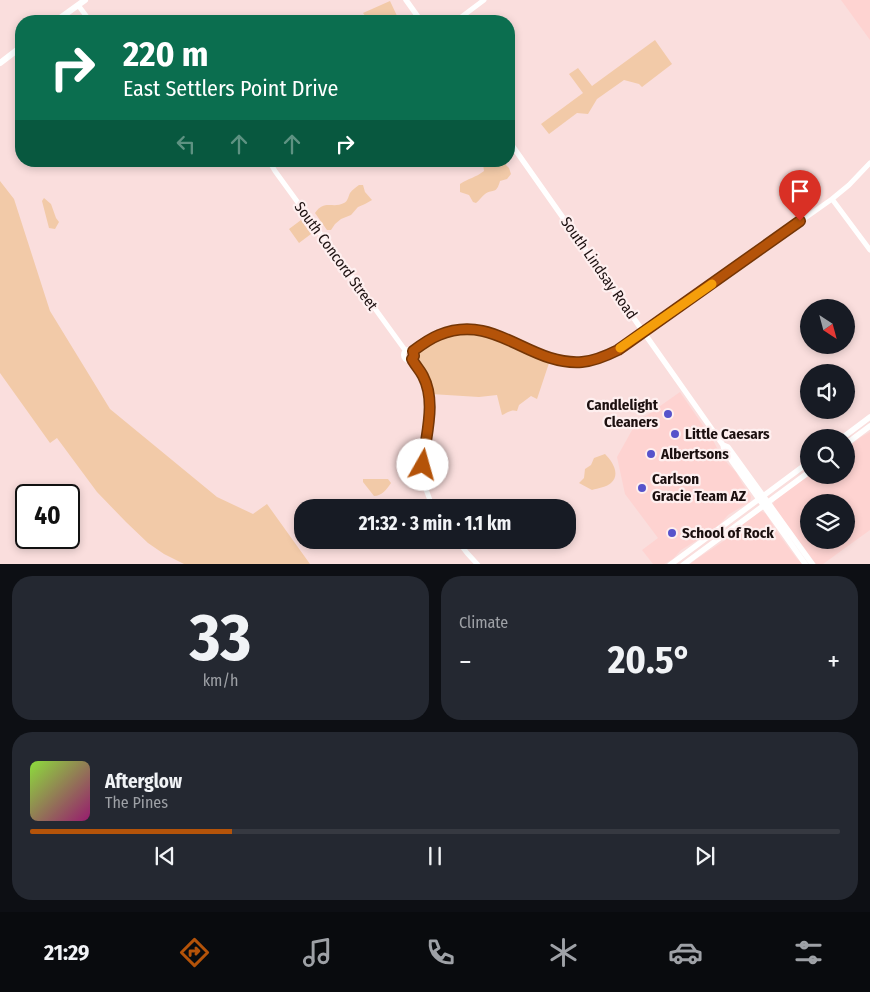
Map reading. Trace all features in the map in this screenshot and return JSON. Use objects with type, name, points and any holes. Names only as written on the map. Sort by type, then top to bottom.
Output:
[{"type":"main road","points":[[64,15],[85,0]]},
{"type":"main road","points":[[406,0],[417,15]]},
{"type":"main road","points":[[0,62],[15,51]]},
{"type":"main road","name":"South Lindsay Road","points":[[515,149],[723,445],[724,450],[809,564]]},
{"type":"main road","points":[[853,429],[870,417]]},
{"type":"main road","points":[[855,437],[870,426]]},
{"type":"main road","points":[[670,564],[800,469]]},
{"type":"main road","points":[[679,558],[683,564],[800,479]]},
{"type":"street","points":[[464,15],[484,0]]},
{"type":"street","points":[[78,5],[86,15]]},
{"type":"street","points":[[413,351],[432,338],[442,334],[472,329],[493,333],[565,362],[599,359],[611,354],[644,332],[832,199],[849,185],[870,163]]},
{"type":"street","name":"South Concord Street","points":[[273,167],[405,350]]},
{"type":"street","points":[[832,199],[870,250]]},
{"type":"street","points":[[412,359],[408,360],[404,357],[403,353],[405,350],[410,349],[413,351]]},
{"type":"street","points":[[413,351],[414,356],[412,359],[423,376],[430,408],[423,457],[423,472],[430,499]]},
{"type":"street","points":[[464,549],[478,564]]},
{"type":"shaded area","points":[[841,0],[870,0],[870,40]]},
{"type":"shaded area","points":[[390,1],[397,15],[364,15],[363,13]]},
{"type":"shaded area","points":[[655,40],[672,64],[642,87],[639,84],[624,80],[597,99],[588,114],[577,113],[549,134],[541,124],[583,93],[569,74],[578,68],[592,86]]},
{"type":"shaded area","points":[[483,167],[508,167],[511,174],[507,179],[500,181],[496,190],[488,192],[476,203],[473,202],[469,195],[460,192],[460,184],[484,171]]},
{"type":"shaded area","points":[[0,181],[14,199],[50,311],[110,409],[217,497],[253,514],[267,504],[294,542],[294,549],[299,549],[310,564],[184,564],[164,554],[148,543],[97,492],[57,438],[50,443],[0,373]]},
{"type":"shaded area","points":[[359,185],[363,185],[365,192],[372,200],[358,207],[351,215],[341,219],[331,230],[327,230],[315,213],[322,206],[340,205],[345,202],[351,192]]},
{"type":"shaded area","points":[[44,198],[51,204],[59,222],[55,229],[49,228],[42,201]]},
{"type":"shaded area","points":[[301,220],[311,234],[299,243],[289,229]]},
{"type":"shaded area","points":[[468,331],[500,338],[550,360],[537,399],[531,396],[519,405],[517,411],[511,411],[502,415],[497,395],[479,397],[431,394],[425,376],[415,360],[416,353],[440,338]]},
{"type":"shaded area","points":[[680,392],[713,440],[719,452],[736,472],[751,499],[728,515],[720,524],[681,550],[673,559],[664,564],[653,564],[642,550],[658,538],[625,494],[617,457],[636,423]]},
{"type":"shaded area","points":[[870,432],[870,530],[855,541],[855,494],[800,494],[800,542],[774,507],[775,500],[800,482],[800,484],[855,484],[855,442]]},
{"type":"shaded area","points":[[605,454],[613,464],[615,472],[611,483],[592,490],[579,483],[584,478],[585,469],[591,465],[594,458]]},
{"type":"shaded area","points":[[363,479],[388,479],[391,483],[386,490],[374,496],[363,482]]},
{"type":"shaded area","points":[[761,511],[766,514],[777,532],[797,559],[803,564],[690,564],[725,540],[732,532]]},
{"type":"shaded area","points":[[805,549],[844,549],[823,564],[816,564]]},
{"type":"slow traffic","points":[[620,348],[712,284]]},
{"type":"place","name":"Candlelight Cleaners","points":[[668,414]]},
{"type":"place","name":"Little Caesars","points":[[675,434]]},
{"type":"place","name":"Albertsons","points":[[651,454]]},
{"type":"place","name":"Carlson Gracie Team AZ","points":[[642,488]]},
{"type":"place","name":"School of Rock","points":[[672,533]]},
{"type":"route","points":[[423,465],[430,403],[423,376],[412,359],[414,356],[413,351],[432,338],[453,331],[466,329],[480,330],[493,333],[546,356],[565,362],[599,359],[618,350],[800,221]]}]
